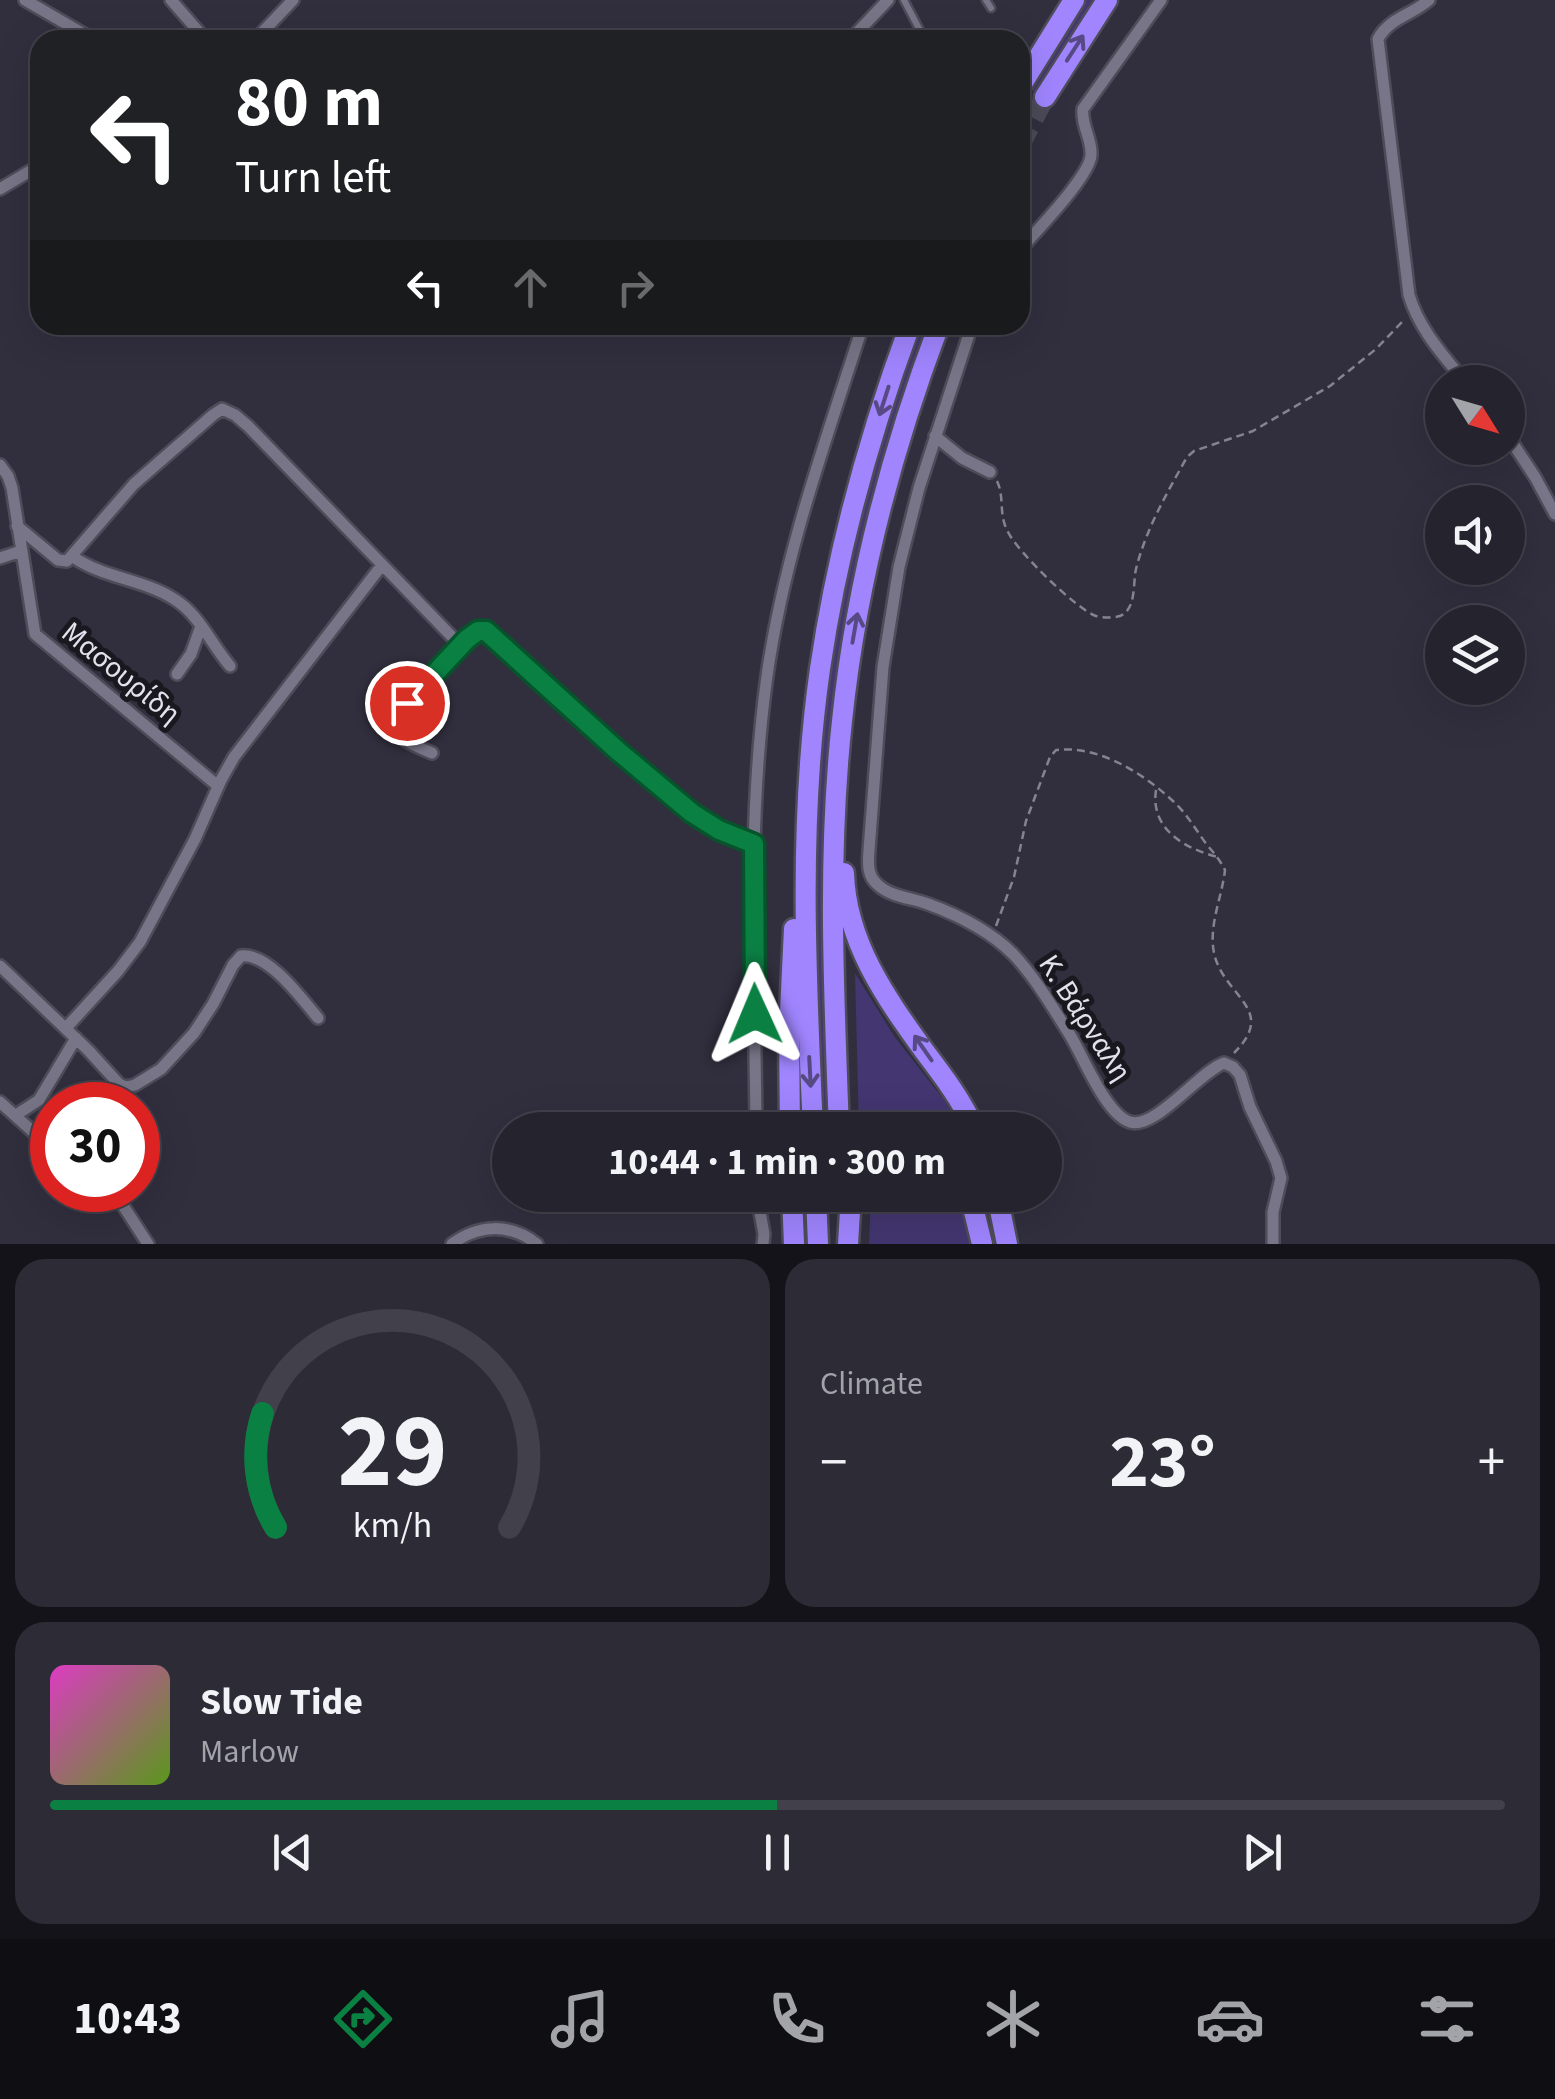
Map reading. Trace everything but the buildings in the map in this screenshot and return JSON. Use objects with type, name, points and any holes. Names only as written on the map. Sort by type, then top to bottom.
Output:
[{"type":"highway","points":[[1030,71],[1074,0]]},
{"type":"highway","points":[[1045,97],[1107,0]]},
{"type":"highway","points":[[790,1112],[789,1033],[805,766],[849,526],[907,335]]},
{"type":"highway","points":[[839,1112],[833,886],[841,724],[854,628],[872,549],[899,443],[936,335]]},
{"type":"highway","points":[[812,1112],[806,887],[814,724]]},
{"type":"highway","points":[[841,724],[845,886],[854,934],[875,978],[964,1112]]},
{"type":"highway","points":[[793,1212],[794,1244]]},
{"type":"highway","points":[[817,1212],[818,1244]]},
{"type":"highway","points":[[843,1212],[846,1244]]},
{"type":"highway","points":[[846,1244],[849,1212]]},
{"type":"highway","points":[[974,1212],[982,1244]]},
{"type":"highway","points":[[1000,1212],[1007,1244]]},
{"type":"street","points":[[25,0],[77,30]]},
{"type":"street","points":[[171,0],[197,30]]},
{"type":"street","points":[[264,30],[293,0]]},
{"type":"street","points":[[860,30],[888,0]]},
{"type":"street","points":[[1030,238],[1087,170],[1092,153],[1083,109],[1161,0]]},
{"type":"street","points":[[1428,0],[1392,22],[1378,39],[1409,295],[1414,313],[1451,365]]},
{"type":"street","points":[[0,188],[30,172]]},
{"type":"street","points":[[756,1112],[754,844],[767,676],[812,484],[860,335]]},
{"type":"street","points":[[969,335],[935,436],[962,458],[990,472]]},
{"type":"street","points":[[16,526],[65,562],[134,484],[222,409],[248,426],[460,646]]},
{"type":"street","name":"Κ. Βάρναλη","points":[[935,436],[904,542],[885,652],[870,873],[878,885],[892,893],[950,913],[993,937],[1014,955],[1071,1036],[1102,1092],[1129,1122],[1144,1122],[1155,1116],[1211,1067],[1224,1063]]},
{"type":"street","points":[[1525,463],[1555,514]]},
{"type":"street","name":"Μασουρίδη","points":[[0,465],[12,484],[34,632],[218,786]]},
{"type":"street","points":[[0,558],[21,551]]},
{"type":"street","points":[[72,556],[95,569],[170,596],[186,608],[230,666]]},
{"type":"street","points":[[66,1028],[140,942],[200,829],[228,766],[246,739],[382,566]]},
{"type":"street","points":[[177,674],[191,654],[201,626]]},
{"type":"street","points":[[432,753],[398,735],[394,720],[460,646],[478,631],[486,631],[692,813],[719,830],[754,844]]},
{"type":"street","points":[[0,966],[126,1087],[161,1069],[194,1033],[233,965],[244,955],[253,956],[273,969],[318,1018]]},
{"type":"street","points":[[50,1082],[76,1038]]},
{"type":"street","points":[[1224,1063],[1240,1075],[1250,1107],[1276,1161],[1280,1178],[1272,1244]]},
{"type":"street","points":[[1,1104],[30,1128]]},
{"type":"street","points":[[16,1114],[30,1106]]},
{"type":"street","points":[[126,1212],[148,1244]]},
{"type":"street","points":[[761,1212],[762,1244]]},
{"type":"street","points":[[452,1244],[468,1240],[483,1229],[506,1229],[537,1244]]},
{"type":"lane","points":[[904,0],[920,30]]},
{"type":"lane","points":[[986,0],[991,8]]},
{"type":"path","points":[[990,472],[1000,485],[1000,509],[1009,535],[1026,557],[1082,608],[1096,616],[1118,616],[1132,602],[1147,536],[1187,458],[1194,451],[1253,431],[1330,386],[1414,313]]},
{"type":"path","points":[[993,937],[1014,876],[1026,820],[1050,758],[1056,750],[1068,748],[1118,761],[1173,801],[1219,857],[1225,870],[1212,938],[1215,958],[1252,1018],[1251,1032],[1224,1063]]},
{"type":"path","points":[[1156,788],[1158,816],[1168,832],[1197,852],[1219,857]]},
{"type":"shaded area","points":[[1086,0],[1095,0],[1036,92],[1030,89]]},
{"type":"shaded area","points":[[918,335],[925,335],[864,538],[838,669],[826,784],[823,899],[829,1112],[822,1112],[816,841],[823,726],[837,625],[867,495]]},
{"type":"shaded area","points":[[855,973],[894,1036],[951,1112],[859,1112]]},
{"type":"shaded area","points":[[870,1212],[968,1212],[976,1244],[869,1244]]},
{"type":"tunnel","points":[[1030,126],[1045,97]]},
{"type":"route","points":[[407,703],[467,639],[478,631],[486,631],[692,813],[719,830],[754,844],[755,1014]]}]
